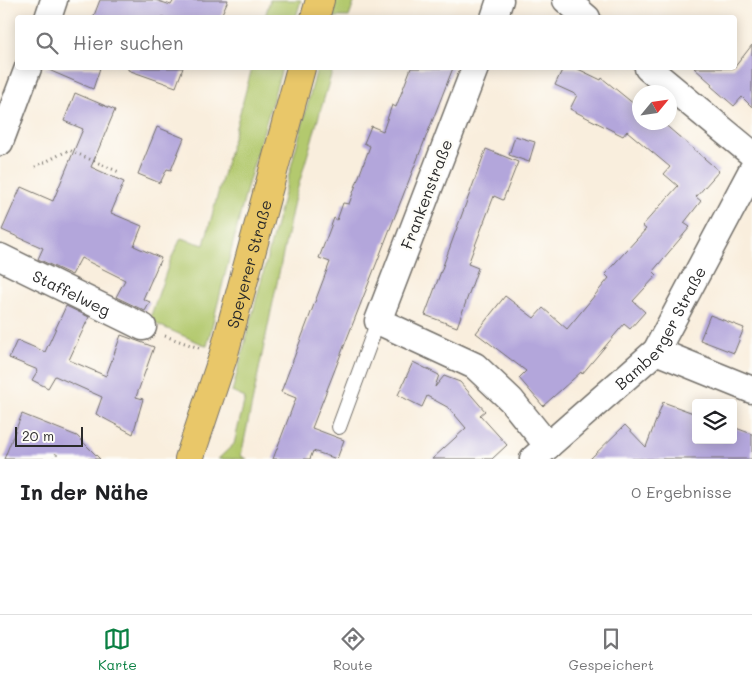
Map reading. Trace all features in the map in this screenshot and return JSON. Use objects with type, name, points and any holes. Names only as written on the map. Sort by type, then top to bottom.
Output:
[{"type":"main road","points":[[316,15],[320,0]]},
{"type":"main road","name":"Speyerer Straße","points":[[189,459],[223,357],[299,70]]},
{"type":"street","points":[[49,15],[54,0]]},
{"type":"street","points":[[495,15],[500,0]]},
{"type":"street","points":[[566,0],[584,15]]},
{"type":"street","points":[[0,142],[27,70]]},
{"type":"street","name":"Frankenstraße","points":[[378,321],[474,70]]},
{"type":"street","points":[[650,70],[752,154]]},
{"type":"street","name":"Bamberger Straße","points":[[541,452],[656,351],[752,170]]},
{"type":"street","name":"Staffelweg","points":[[0,257],[143,327]]},
{"type":"street","points":[[378,321],[475,366],[511,400],[541,452]]},
{"type":"street","points":[[656,351],[752,390]]},
{"type":"lane","name":"Frankenstraße","points":[[339,427],[378,321]]},
{"type":"path","points":[[36,167],[68,150],[119,172]]},
{"type":"path","points":[[143,327],[223,357]]},
{"type":"path","points":[[54,459],[58,450]]},
{"type":"green space","points":[[270,0],[301,0],[297,15],[266,15]]},
{"type":"green space","points":[[334,0],[355,0],[350,15],[330,15]]},
{"type":"green space","points":[[251,70],[281,70],[248,184],[207,346],[149,321],[170,261],[181,238],[204,245]]},
{"type":"green space","points":[[316,70],[332,70],[294,201],[241,456],[247,459],[218,459],[234,444],[245,398],[232,392]]},
{"type":"building","points":[[100,0],[155,0],[171,5],[174,0],[228,0],[221,15],[94,15]]},
{"type":"building","points":[[752,45],[752,107],[742,97],[734,106],[696,70],[737,70],[737,64]]},
{"type":"building","points":[[49,70],[99,70],[93,89]]},
{"type":"building","points":[[128,70],[182,70],[176,87]]},
{"type":"building","points":[[410,70],[452,70],[312,428],[344,440],[337,459],[313,451],[310,459],[273,459],[296,398],[281,392],[330,262],[319,258],[334,218],[337,220],[343,203],[349,204],[370,146],[364,143],[371,126],[383,131],[392,105],[396,107]]},
{"type":"building","points":[[562,70],[580,70],[601,80],[602,78],[632,102],[632,130],[671,130],[719,171],[696,197],[701,201],[684,223],[690,227],[653,271],[657,275],[633,301],[645,312],[630,329],[624,324],[582,374],[581,372],[543,406],[519,378],[526,371],[476,333],[505,296],[534,318],[543,308],[567,329],[609,278],[605,274],[646,229],[642,226],[678,186],[664,174],[670,167],[627,131],[623,136],[570,109],[577,95],[555,85]]},
{"type":"building","points":[[75,93],[115,110],[91,167],[124,182],[111,213],[142,226],[134,246],[161,258],[143,299],[150,302],[145,311],[116,297],[125,280],[81,258],[72,275],[38,259],[43,248],[2,230],[21,187],[53,201],[83,129],[64,121]]},
{"type":"building","points":[[157,127],[184,138],[171,170],[167,169],[160,183],[138,174]]},
{"type":"building","points":[[515,136],[535,142],[529,162],[509,155]]},
{"type":"building","points":[[486,149],[518,162],[503,200],[494,196],[468,264],[478,268],[457,327],[425,315]]},
{"type":"building","points":[[66,306],[89,317],[69,360],[106,376],[121,335],[154,347],[136,397],[143,399],[133,434],[96,414],[102,397],[55,376],[48,388],[32,380],[38,370],[9,358],[17,340],[45,352]]},
{"type":"building","points":[[710,315],[744,328],[734,353],[700,340]]},
{"type":"building","points":[[413,362],[439,375],[435,387],[444,376],[460,382],[485,411],[480,415],[507,445],[492,459],[432,459],[466,428],[449,408],[427,396],[422,407],[398,395]]},
{"type":"building","points":[[663,402],[692,413],[692,444],[737,444],[737,428],[752,434],[752,459],[590,459],[625,425],[646,447]]},
{"type":"building","points":[[22,414],[77,436],[100,459],[4,459]]}]
